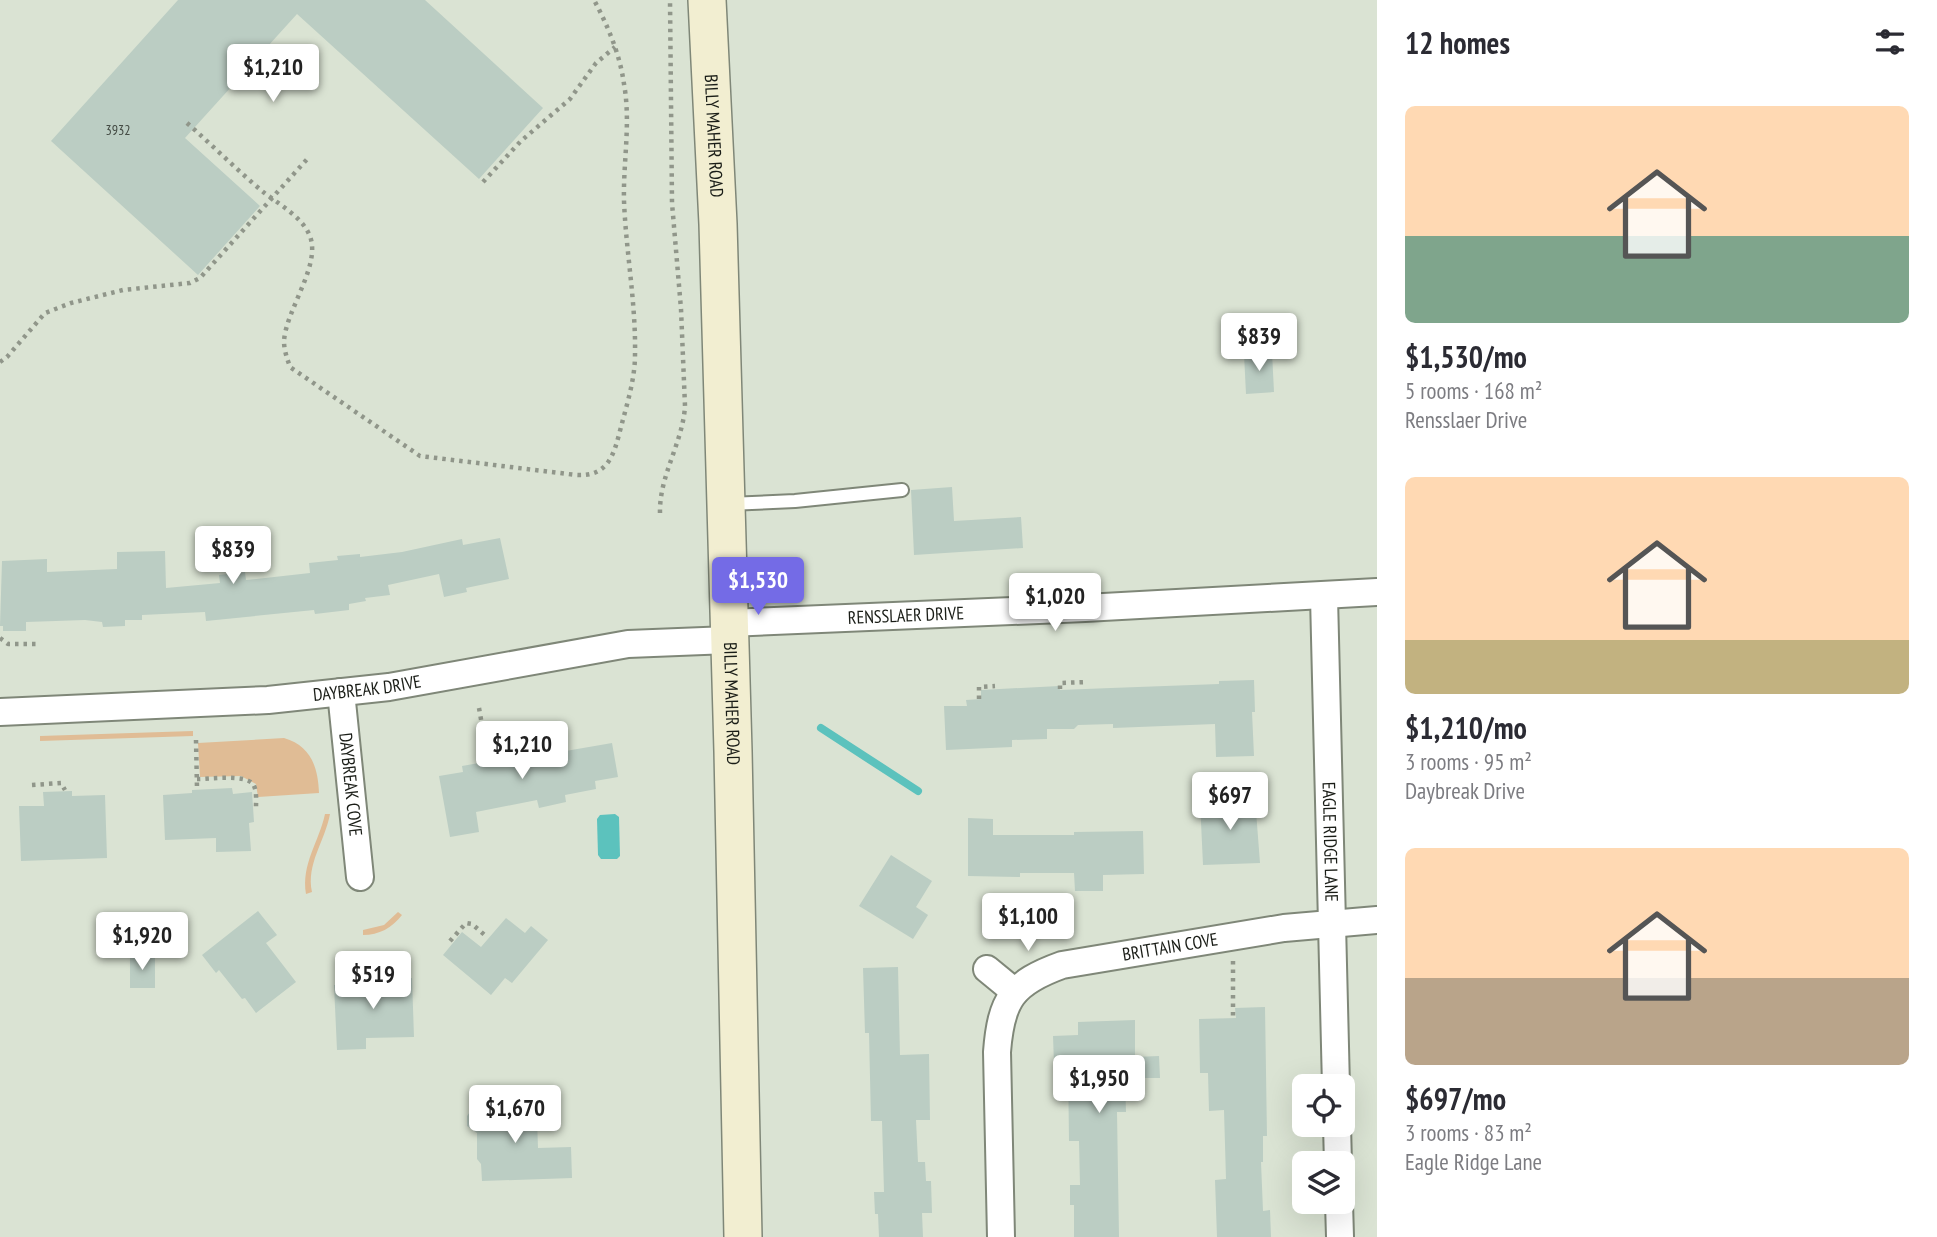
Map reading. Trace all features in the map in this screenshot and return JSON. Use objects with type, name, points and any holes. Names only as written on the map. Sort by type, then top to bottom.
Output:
[{"type":"main road","name":"BILLY MAHER ROAD","points":[[707,0],[718,224],[743,1237]]},
{"type":"street","name":"RENSSLAER DRIVE","points":[[729,632],[1377,592]]},
{"type":"street","name":"EAGLE RIDGE LANE","points":[[1324,597],[1336,1074]]},
{"type":"street","name":"DAYBREAK DRIVE","points":[[0,712],[268,701],[448,677],[628,644],[729,632]]},
{"type":"street","name":"DAYBREAK COVE","points":[[341,692],[360,877]]},
{"type":"street","name":"BRITTAIN COVE","points":[[1002,1237],[997,1052],[999,1025],[1004,1008],[1015,992],[1034,977],[1062,965],[1332,923],[1377,920]]},
{"type":"street","points":[[987,969],[1015,992]]},
{"type":"street","points":[[1339,1214],[1340,1237]]},
{"type":"lane","points":[[726,504],[795,501],[902,490]]},
{"type":"path","points":[[187,123],[309,231],[312,241],[311,261],[286,330],[285,349],[290,367],[420,456],[576,475],[593,474],[604,468],[615,449],[630,390],[635,356],[624,196],[627,101],[620,62],[594,0]]},
{"type":"path","points":[[660,513],[662,495],[684,421],[685,406],[681,309],[672,204],[670,0]]},
{"type":"path","points":[[483,182],[521,141],[536,131],[570,99],[596,63],[615,47]]},
{"type":"path","points":[[0,362],[44,313],[123,290],[190,283],[200,278],[309,157]]},
{"type":"path","points":[[0,638],[8,644],[37,644]]},
{"type":"path","points":[[1060,689],[1060,683],[1087,682]]},
{"type":"path","points":[[979,699],[979,687],[995,686]]},
{"type":"path","points":[[480,708],[487,753]]},
{"type":"path","points":[[196,740],[197,788]]},
{"type":"path","points":[[197,779],[248,780],[255,787],[257,807]]},
{"type":"path","points":[[32,785],[61,783],[65,790]]},
{"type":"path","points":[[450,941],[466,923],[472,924],[487,937]]},
{"type":"path","points":[[1233,957],[1233,1016]]},
{"type":"path","points":[[349,973],[386,972],[387,981]]},
{"type":"shaded area","points":[[193,731],[193,736],[40,741],[40,736]]},
{"type":"shaded area","points":[[284,738],[307,752],[315,766],[319,793],[258,797],[256,784],[241,776],[200,777],[198,743]]},
{"type":"shaded area","points":[[325,814],[330,814],[314,862],[312,892],[306,894],[308,863]]},
{"type":"shaded area","points":[[398,912],[402,915],[394,924],[380,932],[363,935],[363,930],[384,925]]},
{"type":"water","points":[[615,814],[619,817],[620,856],[617,859],[601,859],[598,855],[597,819],[600,815]]},
{"type":"building","points":[[178,0],[425,0],[543,108],[479,179],[297,14],[185,138],[260,206],[198,275],[51,141]]},
{"type":"building","points":[[1272,352],[1274,392],[1246,394],[1244,354]]},
{"type":"building","points":[[952,487],[954,521],[1021,517],[1023,548],[914,555],[911,490]]},
{"type":"building","points":[[500,538],[509,579],[466,588],[467,592],[444,597],[439,574],[388,585],[390,595],[365,598],[366,601],[349,604],[349,610],[315,614],[314,610],[206,621],[205,612],[142,615],[142,620],[125,620],[125,626],[103,627],[102,622],[85,620],[26,622],[26,631],[3,631],[3,626],[0,626],[2,561],[47,559],[47,572],[117,569],[117,552],[165,551],[166,588],[220,583],[219,575],[245,572],[246,580],[310,573],[309,563],[338,560],[337,556],[360,554],[360,557],[402,552],[462,539],[463,545]]},
{"type":"building","points":[[1254,680],[1254,756],[1216,757],[1215,724],[1113,728],[1113,724],[1078,725],[1074,729],[1047,729],[1047,739],[1012,740],[1012,747],[946,750],[944,706],[967,706],[966,700],[981,699],[981,690],[1059,686],[1060,690],[1219,684],[1219,681]]},
{"type":"building","points":[[558,741],[560,752],[612,743],[618,777],[595,781],[596,789],[565,795],[566,802],[539,808],[537,800],[476,812],[479,832],[450,837],[439,776],[463,772],[462,766],[479,763],[478,756]]},
{"type":"building","points":[[232,788],[233,794],[252,792],[254,822],[249,823],[251,851],[216,852],[216,838],[165,840],[163,795]]},
{"type":"building","points":[[72,791],[72,796],[105,795],[107,858],[21,861],[19,806],[44,806],[43,792]]},
{"type":"building","points":[[1255,798],[1260,863],[1203,865],[1200,801]]},
{"type":"building","points":[[968,818],[993,819],[993,835],[1074,835],[1074,832],[1143,831],[1144,874],[1103,875],[1103,891],[1075,891],[1074,873],[1020,873],[1020,877],[968,876]]},
{"type":"building","points":[[891,855],[932,881],[916,907],[928,915],[913,939],[859,906]]},
{"type":"building","points":[[258,911],[277,935],[266,943],[296,982],[256,1013],[219,970],[216,973],[202,955]]},
{"type":"building","points":[[506,918],[525,933],[531,926],[548,940],[512,983],[505,978],[491,995],[443,955],[462,932],[481,947]]},
{"type":"building","points":[[130,957],[155,957],[155,988],[130,988]]},
{"type":"building","points":[[898,967],[900,1055],[929,1054],[930,1120],[916,1120],[918,1162],[925,1162],[926,1181],[931,1181],[932,1213],[922,1213],[923,1237],[879,1237],[878,1214],[875,1214],[874,1192],[884,1192],[882,1121],[871,1121],[869,1033],[865,1033],[863,968]]},
{"type":"building","points":[[412,978],[414,1037],[366,1038],[366,1049],[337,1050],[334,985],[358,984],[358,979]]},
{"type":"building","points":[[1265,1007],[1267,1136],[1263,1136],[1261,1162],[1263,1211],[1270,1210],[1271,1237],[1217,1237],[1215,1180],[1226,1179],[1224,1110],[1209,1111],[1208,1073],[1200,1073],[1199,1019],[1236,1018],[1235,1008]]},
{"type":"building","points":[[1135,1020],[1135,1057],[1159,1056],[1160,1078],[1125,1078],[1126,1112],[1117,1112],[1119,1237],[1074,1237],[1074,1205],[1070,1205],[1070,1185],[1080,1185],[1079,1141],[1069,1141],[1068,1064],[1054,1064],[1053,1036],[1078,1035],[1078,1022]]},
{"type":"building","points":[[530,1102],[531,1119],[537,1118],[538,1148],[571,1147],[572,1178],[482,1181],[481,1164],[477,1159],[477,1133],[467,1126],[467,1116],[475,1105]]},
{"type":"waterway","points":[[821,728],[918,791]]}]
